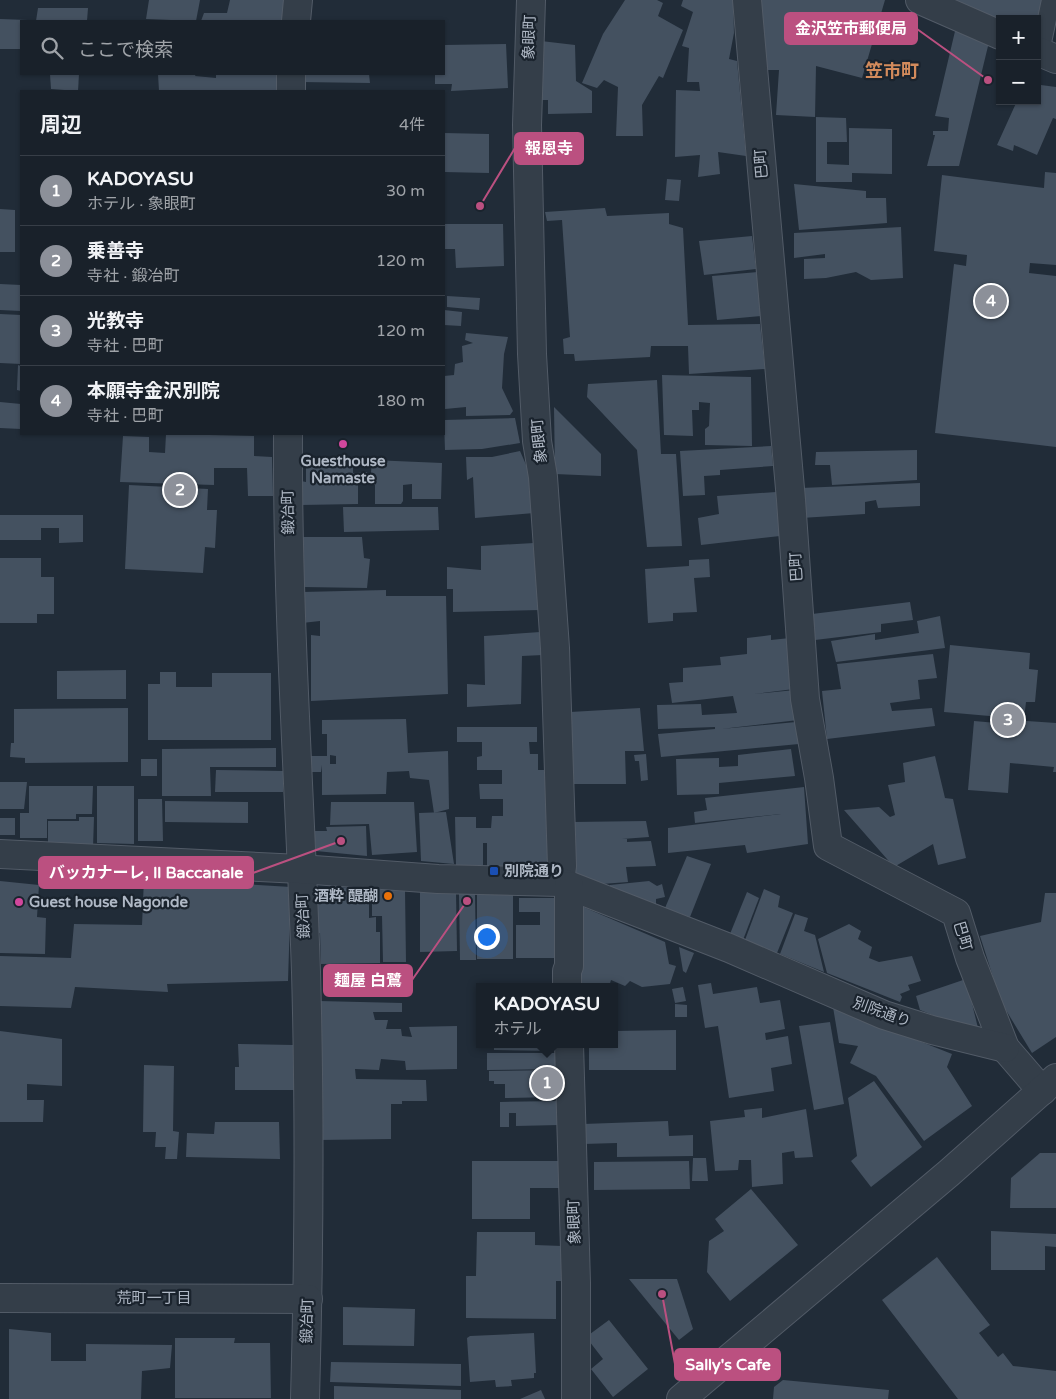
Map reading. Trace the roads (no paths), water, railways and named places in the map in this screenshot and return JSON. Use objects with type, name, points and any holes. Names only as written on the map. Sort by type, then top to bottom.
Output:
[{"type":"street","points":[[296,20],[298,0]]},
{"type":"street","name":"象眼町","points":[[531,0],[526,125],[532,354],[537,441],[543,477],[555,648],[567,983]]},
{"type":"street","name":"巴町","points":[[747,0],[790,490],[805,699],[819,778],[828,846],[956,913],[970,958],[1005,1048]]},
{"type":"street","points":[[920,0],[996,33]]},
{"type":"street","points":[[291,75],[291,90]]},
{"type":"street","name":"鍛冶町","points":[[288,435],[288,520],[300,869],[306,972],[308,1299],[305,1399]]},
{"type":"street","name":"別院通り","points":[[0,854],[300,869],[438,879],[564,884],[728,948],[884,1015],[932,1030],[1005,1048]]},
{"type":"street","name":"象眼町","points":[[569,1048],[576,1283],[576,1399]]},
{"type":"street","points":[[681,1399],[950,1173],[1049,1085],[1005,1048]]},
{"type":"street","name":"荒町一丁目","points":[[0,1298],[308,1299]]},
{"type":"lane","points":[[1044,54],[1051,0]]},
{"type":"place","name":"金沢笠市郵便局","points":[[988,80]]},
{"type":"place","name":"報恩寺","points":[[480,206]]},
{"type":"place","name":"本願寺金沢別院","points":[[991,301]]},
{"type":"place","name":"Guesthouse Namaste","points":[[343,444]]},
{"type":"place","name":"乗善寺","points":[[180,490]]},
{"type":"place","name":"光教寺","points":[[1008,720]]},
{"type":"place","name":"バッカナーレ, Il Baccanale","points":[[341,841]]},
{"type":"place","name":"別院通り","points":[[494,871]]},
{"type":"place","name":"酒粋 醍醐","points":[[388,896]]},
{"type":"place","name":"麺屋 白鷺","points":[[467,901]]},
{"type":"place","name":"Guest house Nagonde","points":[[19,902]]},
{"type":"place","name":"KADOYASU","points":[[547,1083]]},
{"type":"place","name":"Sally's Cafe","points":[[662,1294]]},
{"type":"district","name":"笠市町","points":[[892,71]]}]
